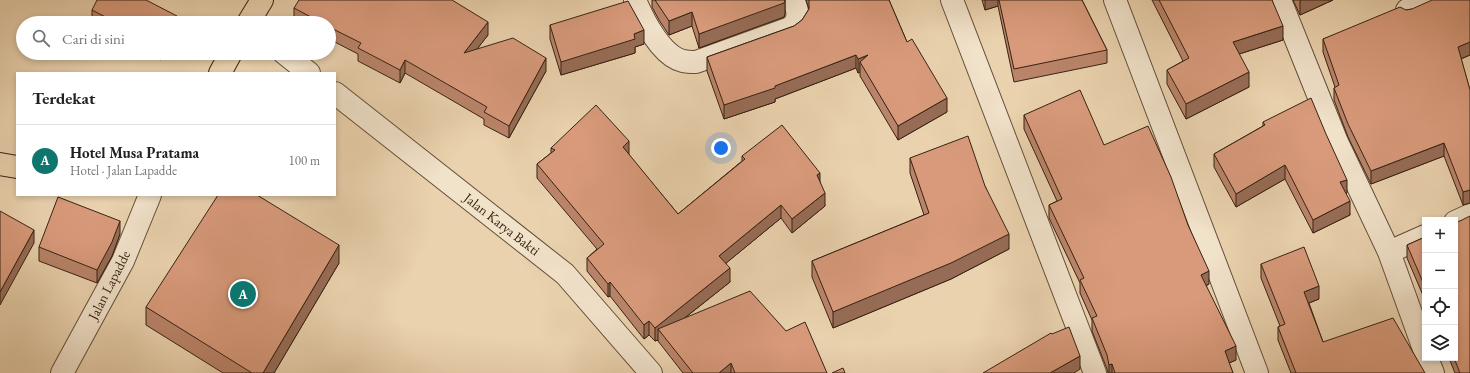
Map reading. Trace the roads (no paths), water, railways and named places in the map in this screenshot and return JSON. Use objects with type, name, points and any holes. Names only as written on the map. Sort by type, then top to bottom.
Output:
[{"type":"highway","points":[[252,16],[262,0]]},
{"type":"highway","points":[[221,72],[227,60]]},
{"type":"highway","points":[[0,164],[16,167]]},
{"type":"street","points":[[635,0],[644,21],[652,33],[669,52],[684,62],[696,62],[790,28],[796,21],[799,14],[794,0]]},
{"type":"street","points":[[952,0],[1095,373]]},
{"type":"street","points":[[1115,0],[1256,373]]},
{"type":"street","points":[[1280,0],[1337,142],[1389,252],[1422,344]]},
{"type":"street","points":[[1407,10],[1430,0]]},
{"type":"street","points":[[293,60],[308,72]]},
{"type":"street","name":"Jalan Karya Bakti","points":[[336,94],[565,274],[651,373]]},
{"type":"street","name":"Jalan Lapadde","points":[[62,373],[124,262],[150,196]]},
{"type":"street","points":[[1458,221],[1470,215]]},
{"type":"street","points":[[1389,252],[1422,237]]},
{"type":"street","points":[[1428,361],[1433,373]]},
{"type":"place","name":"Hotel Musa Pratama","points":[[243,294]]}]
